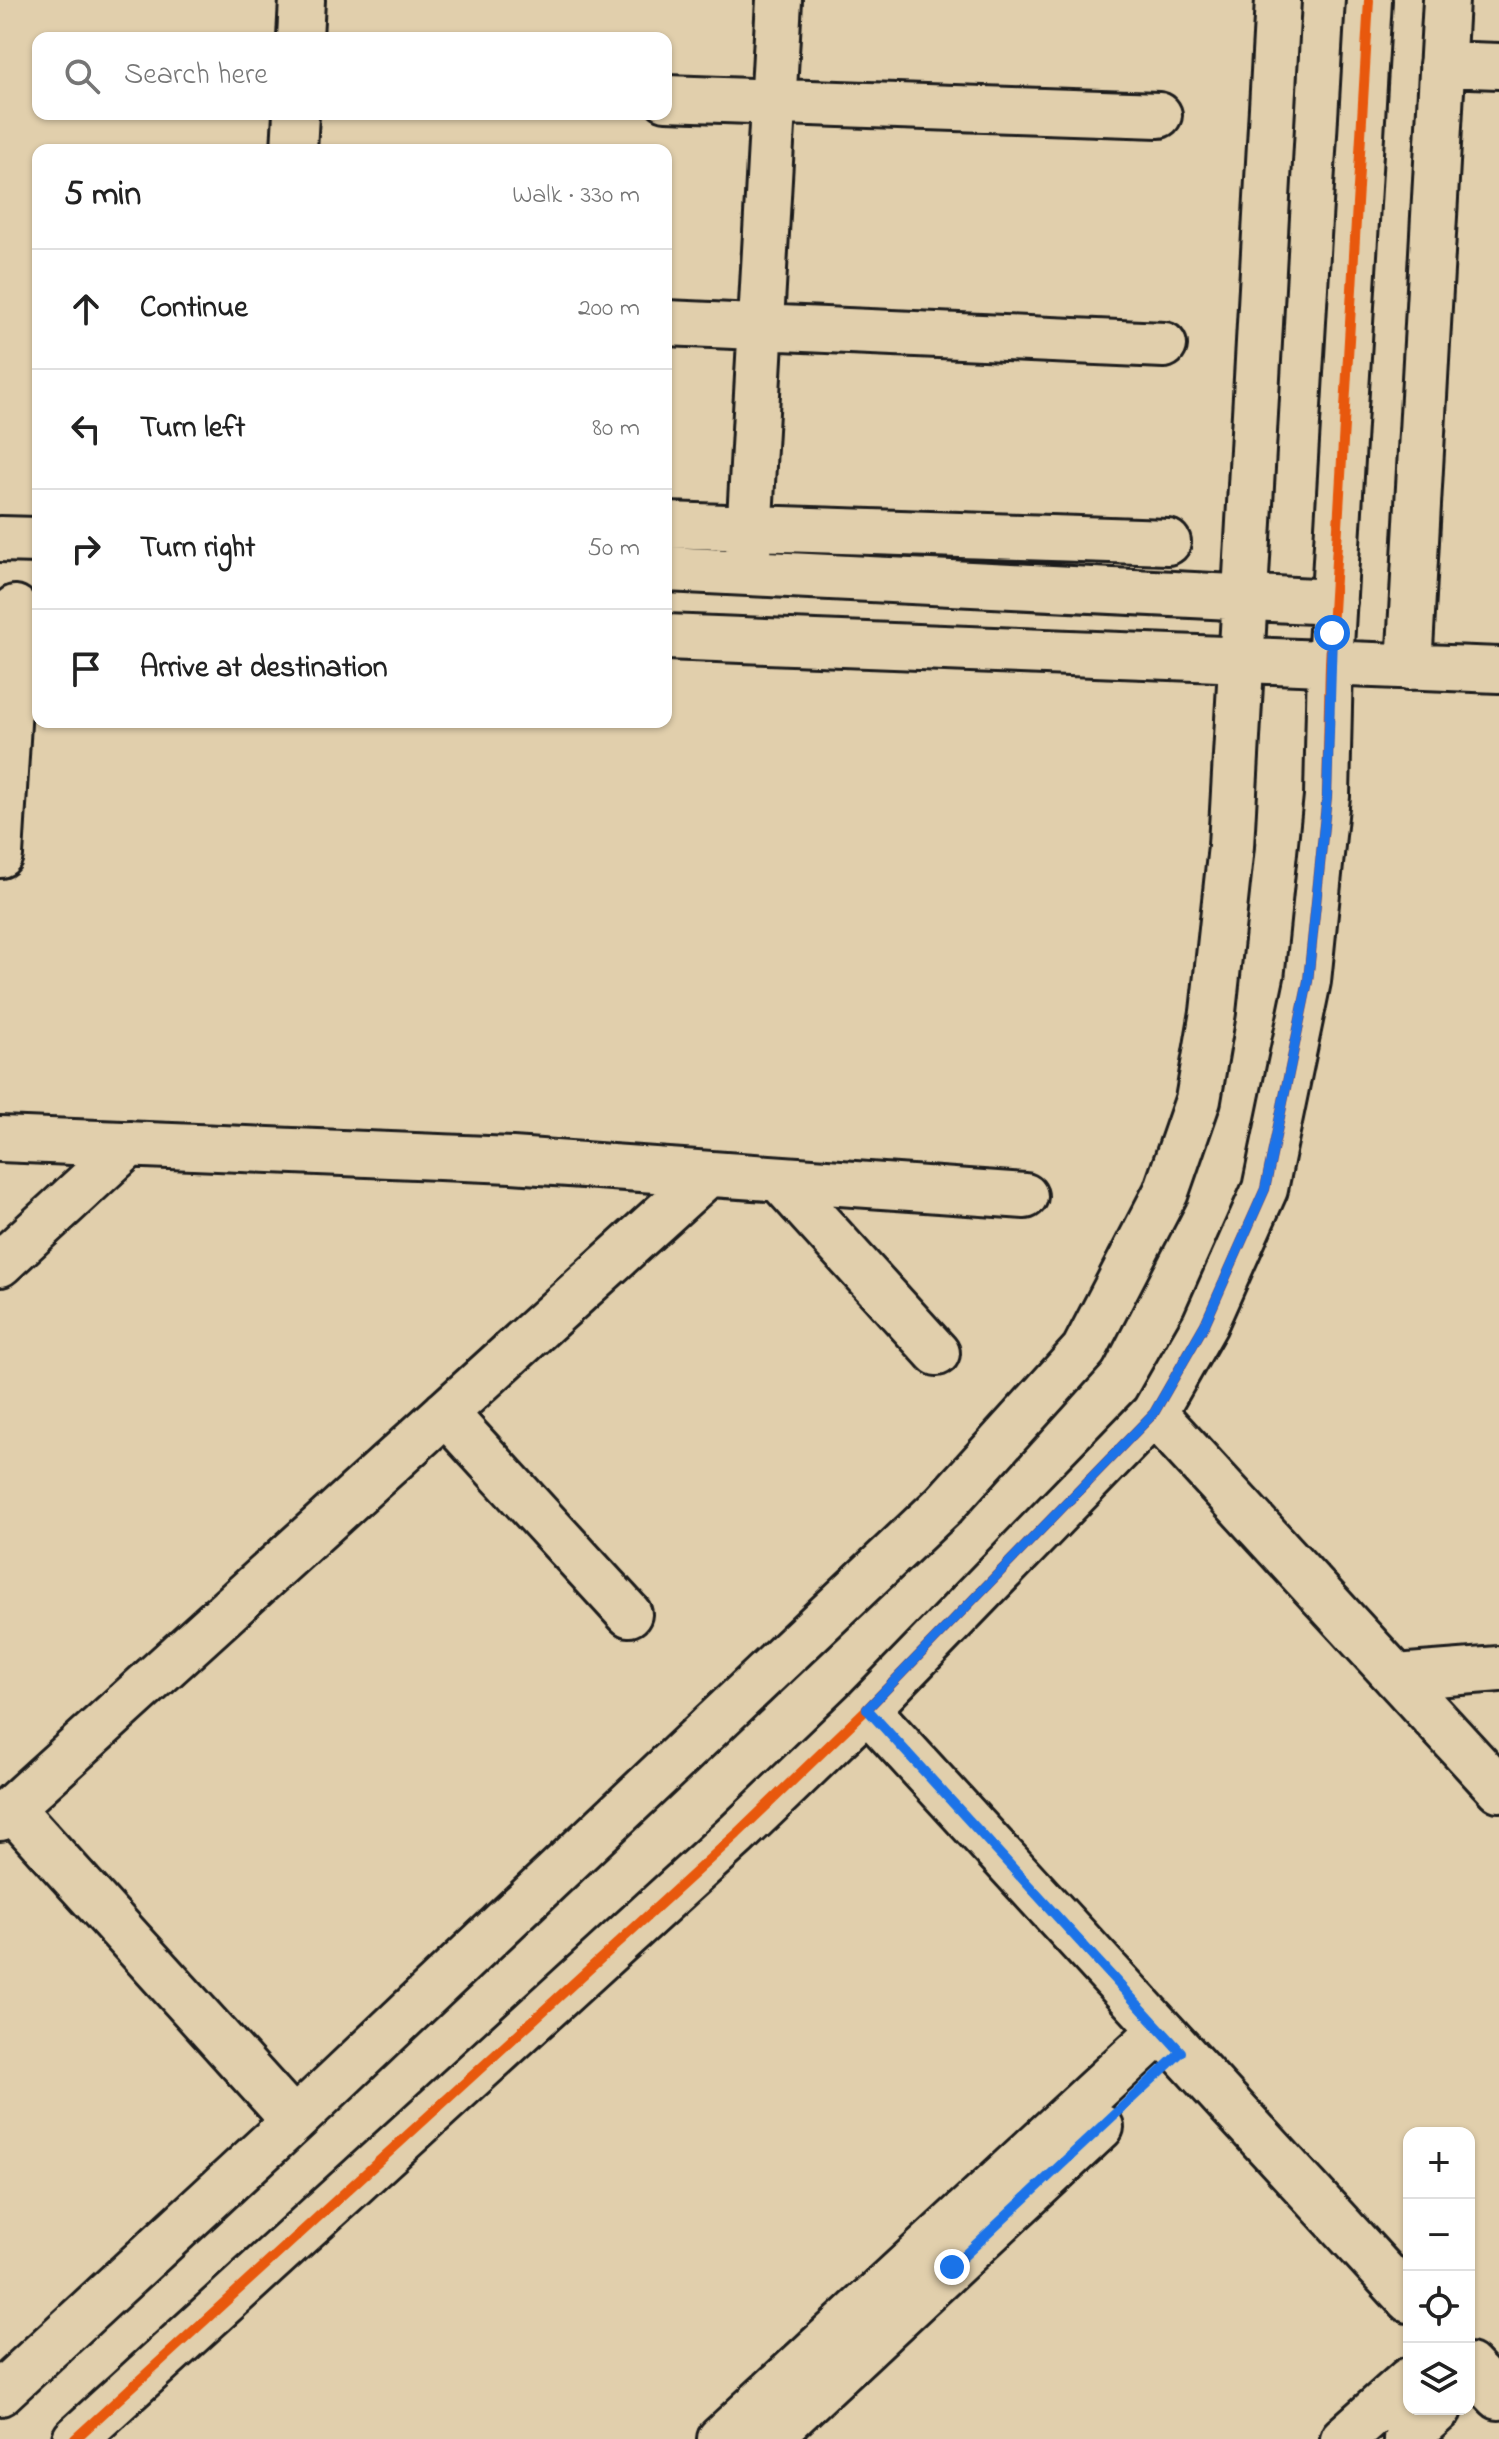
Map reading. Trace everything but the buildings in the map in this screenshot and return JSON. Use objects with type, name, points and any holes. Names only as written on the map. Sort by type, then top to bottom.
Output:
[{"type":"street","points":[[300,32],[302,0]]},
{"type":"street","points":[[747,573],[779,0]]},
{"type":"street","points":[[0,2393],[294,2121],[943,1506],[1084,1350],[1166,1192],[1198,1100],[1213,1012],[1231,846],[1243,660],[1278,0]]},
{"type":"street","points":[[85,2436],[737,1834],[867,1709],[1154,1413],[1205,1324],[1265,1189],[1308,981],[1327,796],[1330,663],[1369,0]]},
{"type":"street","points":[[1409,667],[1446,0]]},
{"type":"street","points":[[1442,64],[1499,66]]},
{"type":"street","points":[[672,98],[1159,115]]},
{"type":"street","points":[[294,144],[296,120]]},
{"type":"street","points":[[672,323],[1164,345]]},
{"type":"street","points":[[672,525],[1168,542]]},
{"type":"street","points":[[0,539],[32,540]]},
{"type":"street","points":[[672,569],[1334,602]]},
{"type":"street","points":[[0,855],[18,608]]},
{"type":"street","points":[[672,637],[1499,670]]},
{"type":"street","points":[[0,1139],[512,1160],[1025,1196]]},
{"type":"street","points":[[0,1264],[130,1144]]},
{"type":"street","points":[[294,2121],[6,1813],[708,1174]]},
{"type":"street","points":[[780,1180],[937,1353]]},
{"type":"street","points":[[445,1413],[629,1614]]},
{"type":"street","points":[[1154,1413],[1499,1789]]},
{"type":"street","points":[[1396,1677],[1499,1669]]},
{"type":"street","points":[[867,1709],[1403,2293]]},
{"type":"street","points":[[720,2439],[1171,2041]]},
{"type":"street","points":[[768,2439],[1171,2041]]},
{"type":"street","points":[[1343,2439],[1403,2385]]},
{"type":"street","points":[[1406,2439],[1432,2415]]},
{"type":"cycle path","points":[[75,2439],[737,1834],[867,1709],[1154,1413],[1205,1324],[1265,1189],[1308,981],[1327,796],[1330,663],[1369,0]]},
{"type":"route","points":[[952,2267],[1181,2052],[867,1709],[1154,1413],[1205,1324],[1265,1189],[1308,981],[1327,796],[1332,633]]}]
